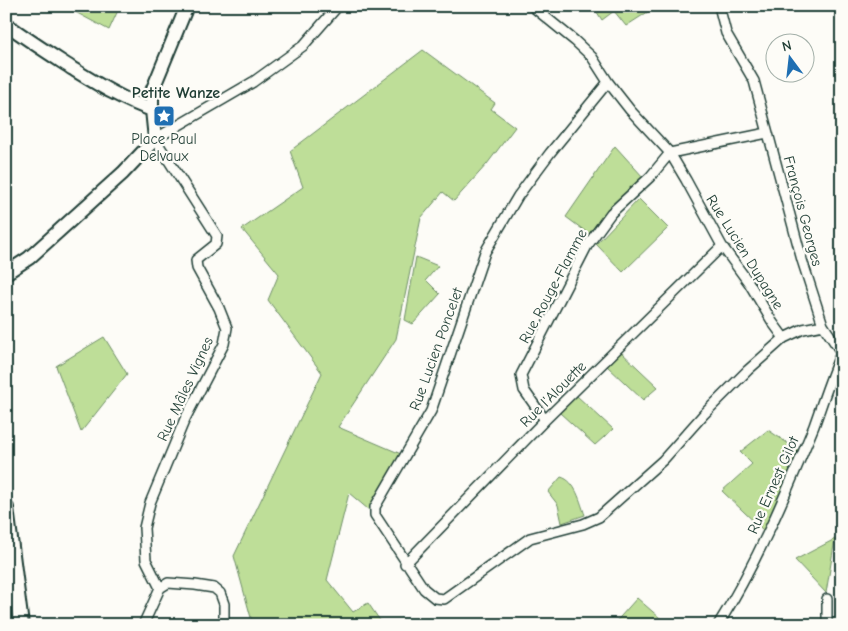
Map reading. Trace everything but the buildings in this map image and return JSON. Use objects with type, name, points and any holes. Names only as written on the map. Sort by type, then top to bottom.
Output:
[{"type":"main road","points":[[6,508],[20,625]]},
{"type":"street","points":[[155,139],[152,91],[187,6]]},
{"type":"street","points":[[6,273],[36,252],[123,173],[155,139],[253,82],[303,46],[338,6]]},
{"type":"street","name":"Rue Lucien Dupagne","points":[[532,6],[592,57],[608,82],[630,110],[670,153],[722,246],[749,283],[784,338]]},
{"type":"street","name":"François Georges","points":[[720,6],[726,33],[754,81],[802,260],[823,325],[842,351]]},
{"type":"street","points":[[6,24],[32,44],[97,84],[128,102],[152,110]]},
{"type":"street","name":"Rue Lucien Poncelet","points":[[608,82],[550,153],[524,189],[485,252],[431,411],[375,507],[375,515],[424,589],[435,598],[444,599],[530,538],[583,524],[599,517],[663,460],[704,414],[748,370],[784,338],[803,329],[823,325]]},
{"type":"street","points":[[670,153],[767,133]]},
{"type":"street","name":"Rue Mâles Vignes","points":[[155,139],[216,236],[216,244],[196,260],[197,268],[220,308],[227,328],[224,344],[185,419],[150,503],[144,528],[146,560],[160,588]]},
{"type":"street","name":"Rue Rouge-Flamme","points":[[545,420],[524,390],[521,375],[587,246],[611,213],[650,177],[670,153]]},
{"type":"street","name":"Rue l'Alouette","points":[[406,564],[545,420],[722,246]]},
{"type":"street","name":"Rue Ernest Gilot","points":[[718,625],[734,601],[768,533],[814,426],[842,351]]},
{"type":"street","points":[[143,625],[160,588],[168,583],[214,588],[220,593],[224,604],[224,625]]},
{"type":"street","points":[[827,625],[828,598]]},
{"type":"green space","points":[[64,6],[120,6],[109,30]]},
{"type":"green space","points":[[598,6],[657,6],[626,26],[614,11],[602,20],[595,9]]},
{"type":"green space","points":[[423,50],[495,103],[491,109],[515,127],[487,164],[454,201],[443,192],[421,218],[396,339],[338,427],[401,454],[369,510],[349,493],[327,580],[353,612],[368,603],[383,625],[253,625],[234,556],[322,373],[268,300],[279,274],[242,229],[303,187],[290,151]]},
{"type":"green space","points":[[615,146],[643,177],[609,208],[589,234],[566,217]]},
{"type":"green space","points":[[639,199],[668,228],[623,272],[596,244]]},
{"type":"green space","points":[[416,257],[438,266],[426,280],[440,294],[413,324],[405,320]]},
{"type":"green space","points":[[104,337],[127,374],[81,432],[56,366]]},
{"type":"green space","points":[[620,351],[658,387],[643,400],[607,366]]},
{"type":"green space","points":[[577,396],[613,429],[595,445],[560,413]]},
{"type":"green space","points":[[768,430],[798,450],[764,531],[722,491],[752,464],[740,452]]},
{"type":"green space","points":[[561,477],[574,487],[585,515],[562,523],[558,505],[548,492]]},
{"type":"green space","points":[[835,539],[826,593],[795,560]]},
{"type":"green space","points":[[637,598],[668,625],[613,625]]},
{"type":"place","name":"Place Paul Delvaux","points":[[164,116]]},
{"type":"district","name":"Petite Wanze","points":[[176,92]]}]
